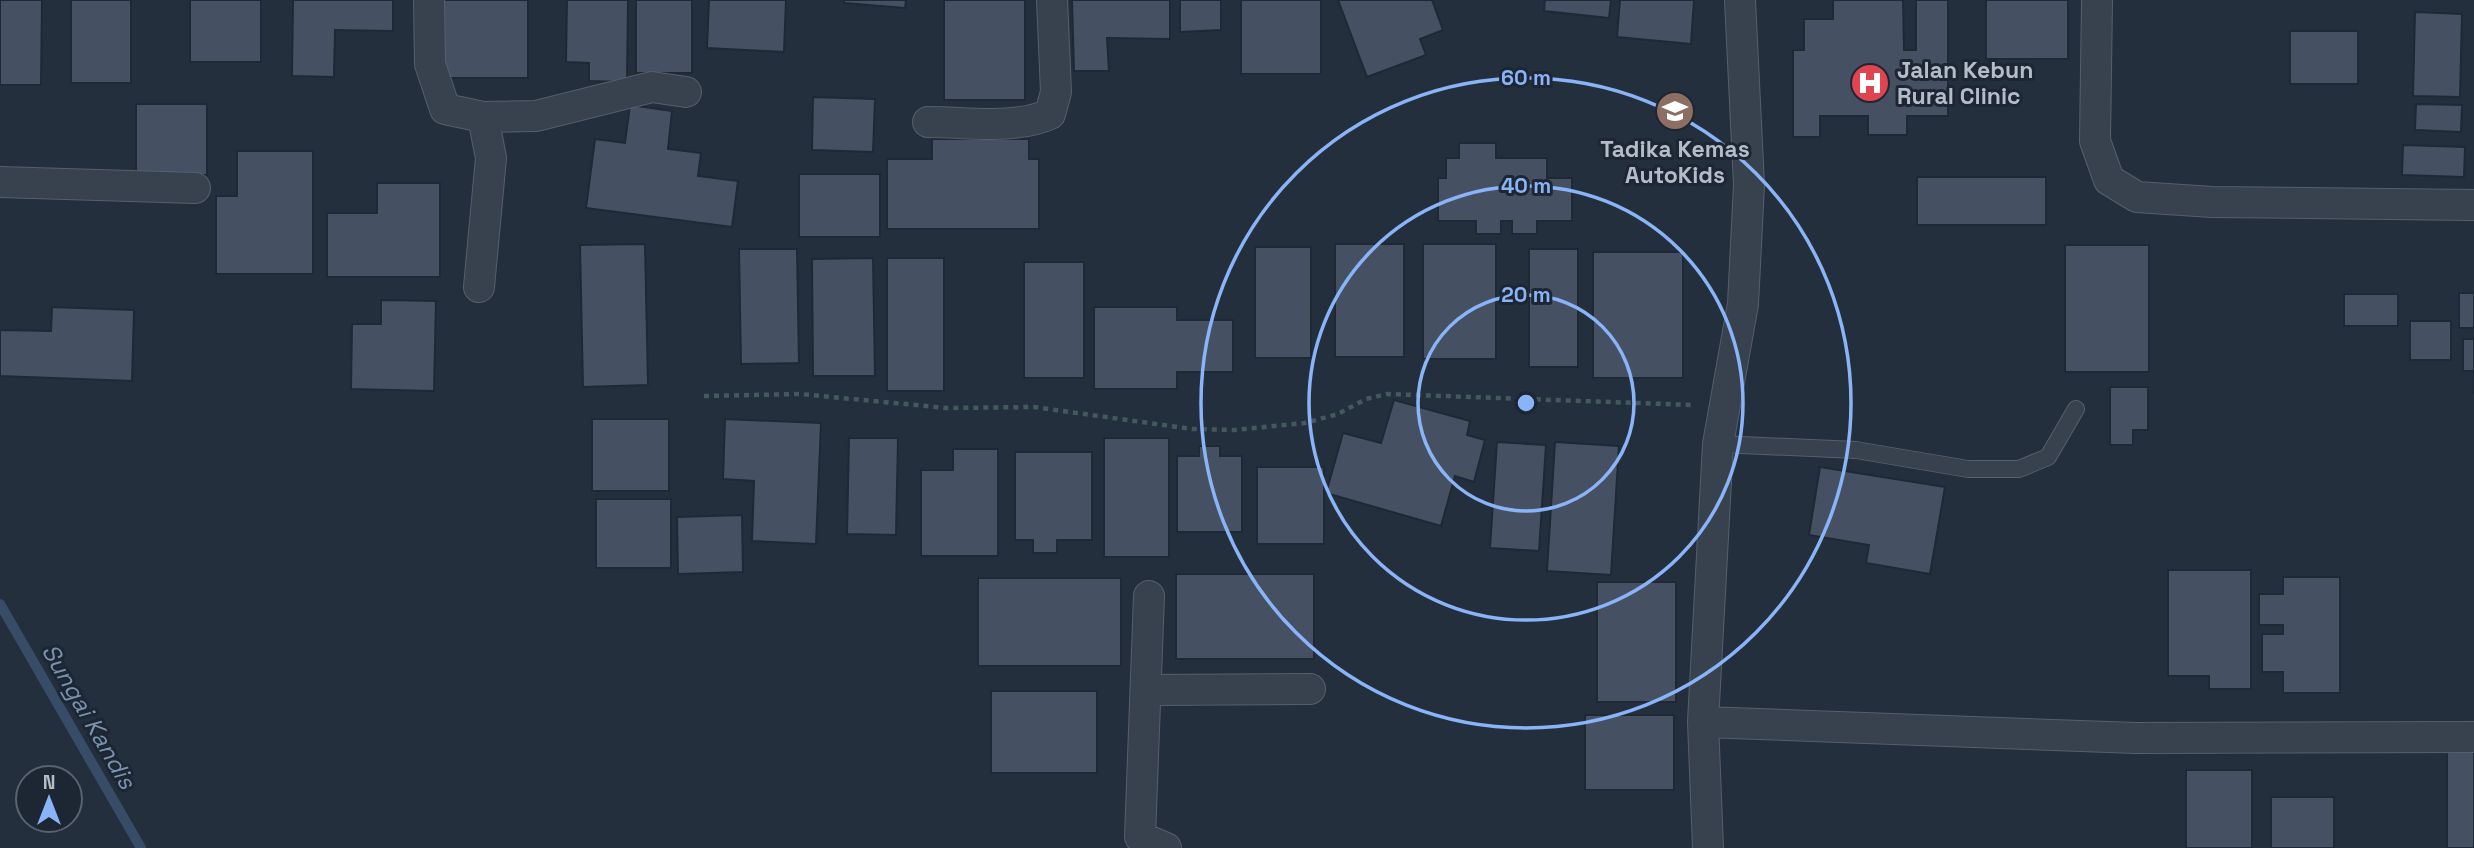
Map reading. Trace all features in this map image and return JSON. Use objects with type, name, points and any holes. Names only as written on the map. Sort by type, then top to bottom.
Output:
[{"type":"street","points":[[429,0],[430,64],[444,109],[483,117],[536,116],[652,88],[686,92]]},
{"type":"street","points":[[929,122],[1020,122],[1036,120],[1050,114],[1056,92],[1052,0]]},
{"type":"street","points":[[1708,848],[1703,722],[1718,444],[1743,304],[1749,185],[1740,0]]},
{"type":"street","points":[[2097,0],[2095,141],[2109,180],[2137,197],[2224,202],[2474,205]]},
{"type":"street","points":[[479,287],[491,158],[483,117]]},
{"type":"street","points":[[0,182],[195,188]]},
{"type":"street","points":[[1149,596],[1140,837],[1166,848]]},
{"type":"street","points":[[1147,691],[1310,689]]},
{"type":"street","points":[[1703,722],[2136,738],[2474,737]]},
{"type":"lane","points":[[1718,444],[1856,450],[1968,469],[2019,469],[2048,457],[2076,409]]},
{"type":"path","points":[[704,396],[800,394],[947,408],[1034,407],[1192,429],[1234,430],[1305,423],[1338,414],[1366,398],[1387,394],[1725,408]]},
{"type":"building","points":[[0,0],[42,0],[41,85],[0,85]]},
{"type":"building","points":[[71,0],[131,0],[131,83],[71,83]]},
{"type":"building","points":[[190,0],[261,0],[261,62],[190,62]]},
{"type":"building","points":[[293,0],[393,0],[393,31],[335,30],[334,77],[292,76]]},
{"type":"building","points":[[442,0],[528,0],[528,78],[442,78]]},
{"type":"building","points":[[567,0],[628,0],[627,82],[589,81],[589,63],[566,62]]},
{"type":"building","points":[[636,0],[692,0],[692,73],[636,73]]},
{"type":"building","points":[[709,0],[786,0],[784,52],[707,48]]},
{"type":"building","points":[[844,0],[906,0],[905,8],[844,3]]},
{"type":"building","points":[[944,0],[1025,0],[1025,100],[944,100]]},
{"type":"building","points":[[1072,0],[1170,0],[1170,39],[1107,38],[1109,71],[1074,71]]},
{"type":"building","points":[[1180,0],[1221,0],[1221,30],[1180,32]]},
{"type":"building","points":[[1241,0],[1321,0],[1321,74],[1241,74]]},
{"type":"building","points":[[1338,0],[1432,0],[1443,30],[1420,39],[1426,55],[1367,77]]},
{"type":"building","points":[[1545,0],[1611,0],[1609,18],[1544,11]]},
{"type":"building","points":[[1620,0],[1694,0],[1691,44],[1617,37]]},
{"type":"building","name":"Jalan Kebun Rural Clinic","points":[[1833,0],[1903,0],[1904,50],[1916,50],[1916,0],[1948,0],[1948,116],[1907,116],[1907,135],[1868,135],[1868,116],[1820,116],[1820,137],[1793,137],[1793,50],[1804,50],[1804,19],[1833,19]]},
{"type":"building","points":[[1986,0],[2068,0],[2068,59],[1986,59]]},
{"type":"building","points":[[2415,12],[2462,14],[2460,97],[2413,96]]},
{"type":"building","points":[[2290,31],[2358,31],[2358,84],[2290,84]]},
{"type":"building","points":[[813,97],[875,99],[873,152],[812,150]]},
{"type":"building","points":[[136,104],[207,104],[207,175],[136,175]]},
{"type":"building","points":[[2416,104],[2462,105],[2461,132],[2415,130]]},
{"type":"building","points":[[630,105],[672,111],[668,149],[701,153],[698,176],[738,181],[732,227],[586,208],[595,139],[625,143]]},
{"type":"building","points":[[932,139],[1029,139],[1029,159],[1039,159],[1039,229],[887,229],[887,159],[932,159]]},
{"type":"building","points":[[1459,143],[1496,143],[1496,158],[1547,158],[1547,178],[1572,178],[1572,221],[1537,221],[1537,234],[1512,234],[1512,221],[1501,221],[1501,234],[1476,234],[1476,221],[1438,221],[1438,178],[1446,178],[1446,158],[1459,158]]},
{"type":"building","points":[[2403,145],[2465,147],[2464,177],[2402,175]]},
{"type":"building","points":[[237,151],[313,151],[313,274],[216,274],[216,196],[237,196]]},
{"type":"building","points":[[799,174],[880,174],[880,237],[799,237]]},
{"type":"building","points":[[1917,177],[2046,177],[2046,225],[1917,225]]},
{"type":"building","points":[[377,183],[440,183],[440,277],[327,277],[327,213],[377,213]]},
{"type":"building","points":[[645,244],[648,385],[583,387],[580,245]]},
{"type":"building","points":[[1335,244],[1404,244],[1404,357],[1335,357]]},
{"type":"building","points":[[1423,244],[1496,244],[1496,359],[1423,359]]},
{"type":"building","points":[[2065,245],[2149,245],[2149,372],[2065,372]]},
{"type":"building","points":[[1255,247],[1311,247],[1311,358],[1255,358]]},
{"type":"building","points":[[739,249],[797,249],[799,363],[741,364]]},
{"type":"building","points":[[1529,249],[1578,249],[1578,367],[1529,367]]},
{"type":"building","points":[[1593,252],[1683,252],[1683,378],[1593,378]]},
{"type":"building","points":[[873,258],[875,376],[813,376],[812,259]]},
{"type":"building","points":[[887,258],[944,258],[944,391],[887,391]]},
{"type":"building","points":[[1024,262],[1084,262],[1084,378],[1024,378]]},
{"type":"building","points":[[2459,293],[2474,293],[2474,328],[2459,328]]},
{"type":"building","points":[[2344,294],[2398,294],[2398,326],[2344,326]]},
{"type":"building","points":[[381,300],[436,301],[434,391],[351,389],[352,324],[381,324]]},
{"type":"building","points":[[52,307],[134,310],[132,381],[0,376],[0,330],[51,331]]},
{"type":"building","points":[[1094,307],[1177,307],[1177,320],[1233,320],[1233,372],[1177,372],[1177,389],[1094,389]]},
{"type":"building","points":[[2410,321],[2451,321],[2451,360],[2410,360]]},
{"type":"building","points":[[2463,339],[2474,339],[2474,371],[2463,371]]},
{"type":"building","points":[[2110,387],[2148,387],[2148,430],[2133,430],[2133,445],[2110,445]]},
{"type":"building","points":[[1394,400],[1470,421],[1467,435],[1485,440],[1474,482],[1455,476],[1441,526],[1326,493],[1343,433],[1381,443]]},
{"type":"building","points":[[592,419],[669,419],[669,491],[592,491]]},
{"type":"building","points":[[725,419],[821,423],[816,544],[752,541],[754,481],[723,479]]},
{"type":"building","points":[[849,438],[898,438],[896,535],[847,534]]},
{"type":"building","points":[[1104,438],[1169,438],[1169,557],[1104,557]]},
{"type":"building","points":[[1497,442],[1546,445],[1539,551],[1490,548]]},
{"type":"building","points":[[1555,442],[1619,446],[1611,575],[1547,571]]},
{"type":"building","points":[[1199,446],[1220,446],[1220,456],[1242,456],[1242,532],[1177,532],[1177,456],[1199,456]]},
{"type":"building","points":[[953,449],[998,449],[998,556],[921,556],[921,470],[953,470]]},
{"type":"building","points":[[1015,452],[1092,452],[1092,540],[1057,540],[1057,553],[1033,553],[1033,540],[1015,540]]},
{"type":"building","points":[[1257,467],[1324,467],[1324,544],[1257,544]]},
{"type":"building","points":[[1820,467],[1945,487],[1930,574],[1866,563],[1869,545],[1809,535]]},
{"type":"building","points":[[596,499],[671,499],[671,568],[596,568]]},
{"type":"building","points":[[742,515],[743,572],[678,574],[677,517]]},
{"type":"building","points":[[2168,570],[2251,570],[2251,689],[2209,689],[2209,676],[2168,676]]},
{"type":"building","points":[[1176,574],[1314,574],[1314,659],[1176,659]]},
{"type":"building","points":[[2283,577],[2340,577],[2340,693],[2283,693],[2283,672],[2262,672],[2262,634],[2283,634],[2283,625],[2259,625],[2259,594],[2283,594]]},
{"type":"building","points":[[978,578],[1121,578],[1121,666],[978,666]]},
{"type":"building","points":[[1597,582],[1676,582],[1676,702],[1597,702]]},
{"type":"building","points":[[991,691],[1097,691],[1097,773],[991,773]]},
{"type":"building","points":[[1585,715],[1674,715],[1674,790],[1585,790]]},
{"type":"building","points":[[2447,750],[2474,750],[2474,848],[2447,848]]},
{"type":"building","points":[[2186,770],[2252,770],[2252,848],[2186,848]]},
{"type":"building","points":[[2271,797],[2334,797],[2334,848],[2271,848]]},
{"type":"waterway","name":"Sungai Kandis","points":[[0,604],[141,848]]},
{"type":"place","name":"Jalan Kebun Rural Clinic","points":[[1870,83]]},
{"type":"place","name":"Tadika Kemas AutoKids","points":[[1675,111]]}]
